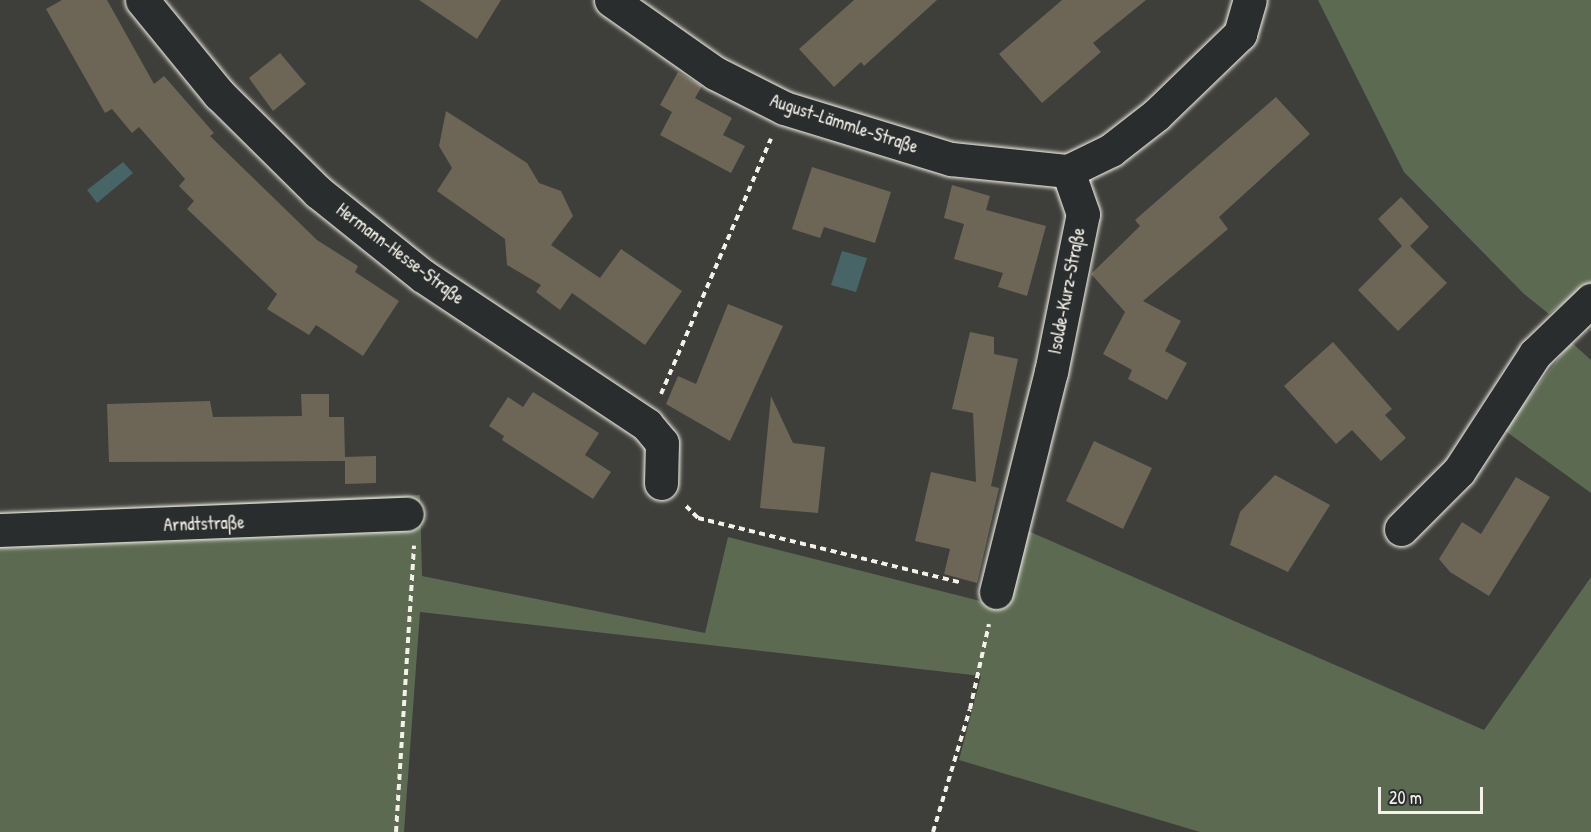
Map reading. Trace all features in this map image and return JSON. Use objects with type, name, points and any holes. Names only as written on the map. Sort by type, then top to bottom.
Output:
[{"type":"street","name":"Hermann-Hesse-Straße","points":[[142,0],[219,94],[318,192],[423,276],[648,425],[662,443],[661,483]]},
{"type":"street","name":"August-Lämmle-Straße","points":[[611,0],[715,73],[784,108],[951,159],[1068,171]]},
{"type":"street","points":[[1068,171],[1111,150],[1156,115],[1240,34],[1250,0]]},
{"type":"street","name":"Isolde-Kurz-Straße","points":[[996,592],[1051,372],[1083,214],[1068,171]]},
{"type":"street","points":[[1401,529],[1458,471],[1535,354],[1591,300]]},
{"type":"street","name":"Arndtstraße","points":[[0,531],[407,514]]},
{"type":"path","points":[[648,425],[784,108]]},
{"type":"path","points":[[396,832],[404,653],[415,533],[407,514]]},
{"type":"path","points":[[698,518],[996,592],[970,709],[933,832]]},
{"type":"green space","points":[[1318,0],[1591,0],[1591,283],[1549,314],[1524,294],[1404,172]]},
{"type":"green space","points":[[1571,342],[1591,360],[1591,493],[1504,430]]},
{"type":"green space","points":[[420,495],[422,576],[705,633],[728,537],[1000,606],[1019,527],[1484,730],[1591,577],[1591,832],[1200,832],[959,760],[981,676],[420,612],[404,832],[0,832],[0,513]]},
{"type":"water","points":[[123,162],[133,173],[97,203],[87,190]]},
{"type":"water","points":[[842,251],[867,258],[856,292],[831,285]]},
{"type":"building","points":[[62,0],[107,0],[154,84],[164,76],[214,133],[210,136],[317,240],[358,266],[355,272],[399,301],[363,356],[316,325],[309,335],[267,309],[277,294],[187,209],[194,201],[179,186],[185,179],[139,127],[132,133],[112,109],[105,113],[46,9]]},
{"type":"building","points":[[419,0],[501,0],[477,39]]},
{"type":"building","points":[[854,0],[937,0],[864,66],[861,62],[834,87],[799,49]]},
{"type":"building","points":[[1062,0],[1146,0],[1093,43],[1101,52],[1042,103],[999,54]]},
{"type":"building","points":[[280,53],[306,84],[273,111],[249,78]]},
{"type":"building","points":[[678,72],[702,86],[695,98],[732,118],[723,135],[745,146],[731,173],[660,135],[672,112],[660,105]]},
{"type":"building","points":[[1276,97],[1310,134],[1219,217],[1228,229],[1143,301],[1181,321],[1165,351],[1187,363],[1167,400],[1128,379],[1132,370],[1103,354],[1125,312],[1091,274],[1140,226],[1135,220]]},
{"type":"building","points":[[446,111],[527,163],[539,183],[561,191],[573,216],[551,245],[600,278],[621,249],[682,291],[645,345],[572,293],[560,310],[536,292],[541,285],[507,265],[505,239],[437,191],[452,168],[439,146]]},
{"type":"building","points":[[812,167],[891,192],[875,243],[824,227],[820,238],[792,229]]},
{"type":"building","points":[[952,185],[990,196],[986,210],[1046,226],[1027,296],[998,287],[1003,273],[954,259],[964,224],[944,218]]},
{"type":"building","points":[[1401,197],[1429,227],[1410,246],[1447,283],[1398,331],[1358,290],[1402,246],[1378,219]]},
{"type":"building","points":[[728,304],[783,326],[730,441],[666,404],[678,376],[696,384]]},
{"type":"building","points":[[970,332],[994,337],[994,354],[1018,359],[991,486],[999,488],[977,583],[944,574],[950,549],[915,541],[931,472],[976,482],[973,413],[952,409]]},
{"type":"building","points":[[1333,342],[1392,409],[1385,415],[1406,438],[1381,461],[1352,430],[1336,444],[1284,386]]},
{"type":"building","points":[[533,392],[599,433],[585,455],[611,472],[593,499],[502,440],[504,436],[489,426],[508,397],[523,407]]},
{"type":"building","points":[[301,394],[329,394],[329,417],[344,417],[345,457],[376,456],[376,483],[345,484],[345,461],[109,462],[107,404],[210,401],[213,417],[302,416]]},
{"type":"building","points":[[771,396],[793,443],[825,447],[818,513],[760,508]]},
{"type":"building","points":[[1094,441],[1152,468],[1123,529],[1066,501]]},
{"type":"building","points":[[1275,475],[1330,505],[1288,572],[1230,545],[1240,512]]},
{"type":"building","points":[[1516,477],[1550,497],[1489,596],[1450,572],[1439,559],[1462,522],[1481,534]]}]
